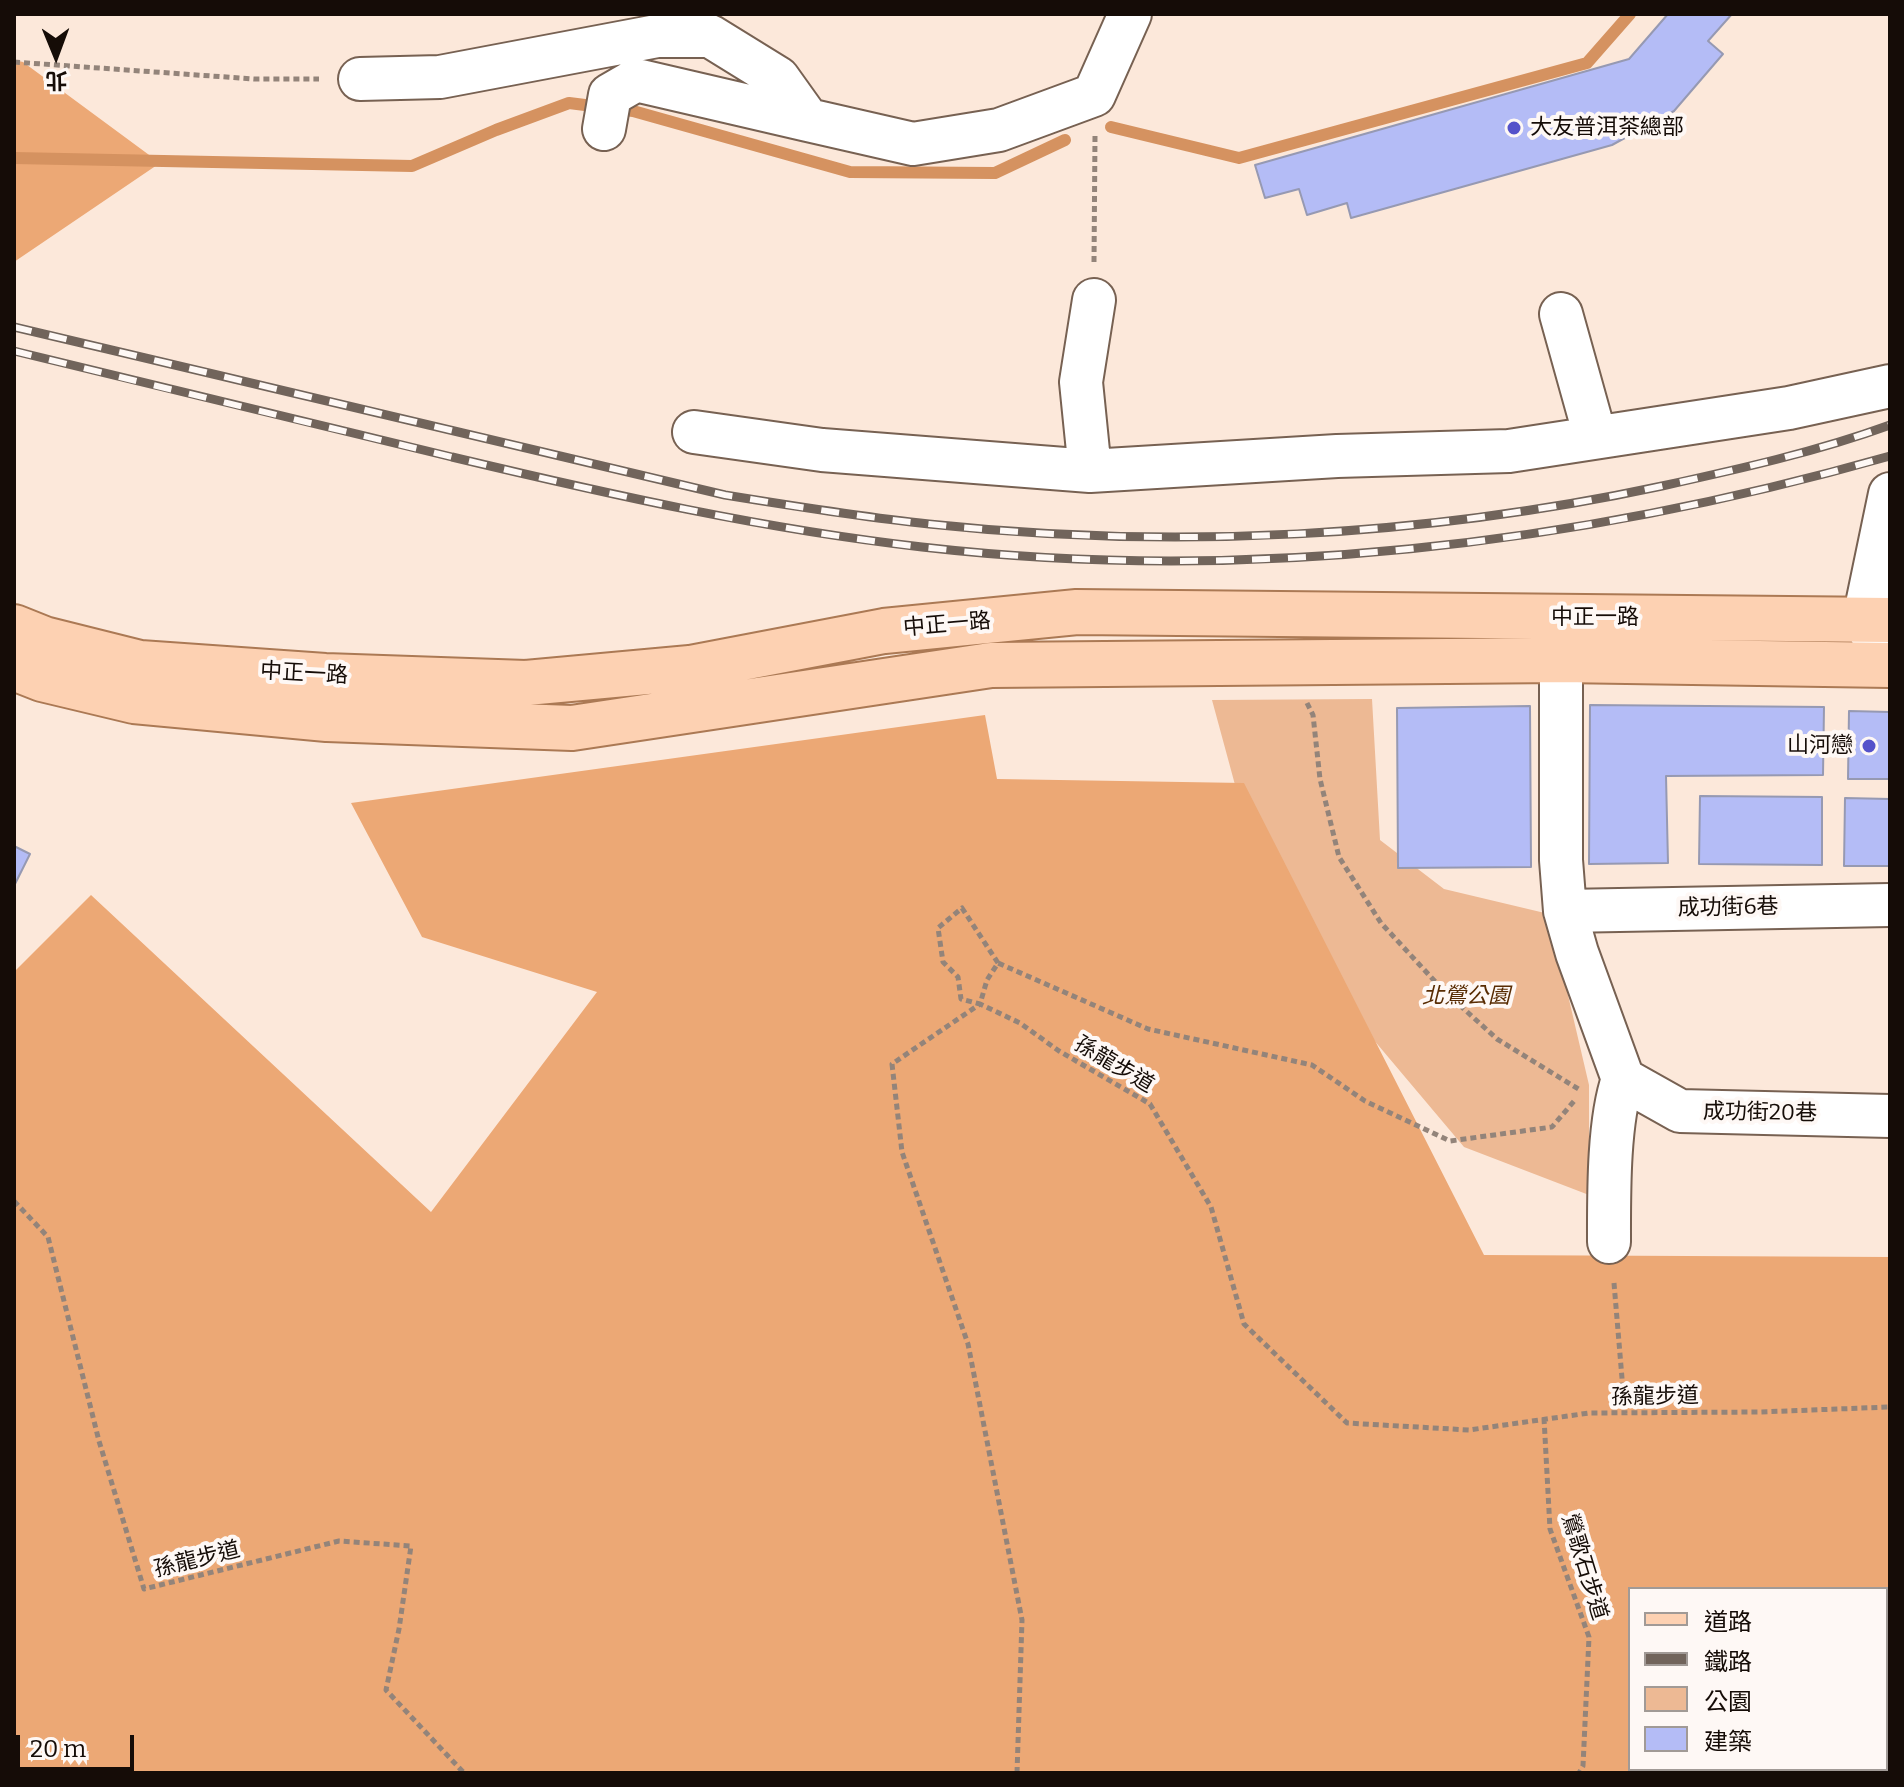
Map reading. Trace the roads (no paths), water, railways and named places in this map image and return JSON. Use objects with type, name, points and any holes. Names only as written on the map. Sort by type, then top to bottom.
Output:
[{"type":"main road","name":"中正一路","points":[[14,627],[44,639],[140,663],[325,676],[526,683],[690,668],[884,631],[1077,612],[1877,620]]},
{"type":"main road","name":"中正一路","points":[[14,668],[42,679],[134,701],[327,719],[572,728],[991,665],[1561,660],[1889,664]]},
{"type":"street","points":[[607,112],[636,80],[913,144],[999,130],[1094,95],[1130,14]]},
{"type":"street","points":[[360,79],[440,77],[657,36],[710,36],[778,78],[808,120]]},
{"type":"street","points":[[1090,471],[1081,382],[1094,300]]},
{"type":"street","points":[[1561,314],[1595,436]]},
{"type":"street","points":[[694,432],[822,450],[1090,471],[1337,456],[1509,451],[1789,408],[1890,386]]},
{"type":"street","points":[[1889,664],[1877,620],[1890,494]]},
{"type":"street","points":[[1561,660],[1561,860],[1565,911],[1582,967],[1606,1090],[1609,1242]]},
{"type":"street","name":"成功街6巷","points":[[1565,911],[1890,905]]},
{"type":"street","name":"成功街20巷","points":[[1606,1090],[1680,1111],[1890,1116]]},
{"type":"waterway","points":[[1111,127],[1239,158],[1587,63],[1630,14]]},
{"type":"waterway","points":[[14,158],[412,166],[569,103],[633,111],[850,172],[995,173],[1065,140]]},
{"type":"railway","points":[[14,327],[725,495],[878,518],[1021,532],[1205,537],[1297,534],[1481,517],[1691,480],[1806,452],[1890,425]]},
{"type":"railway","points":[[14,351],[452,457],[686,509],[803,531],[922,547],[1044,557],[1166,561],[1289,558],[1410,549],[1532,534],[1652,513],[1772,487],[1890,456]]},
{"type":"place","name":"大友普洱茶總部","points":[[1514,128]]},
{"type":"place","name":"山河戀","points":[[1869,746]]},
{"type":"park label","name":"北鶯公園","points":[[1466,997]]}]
